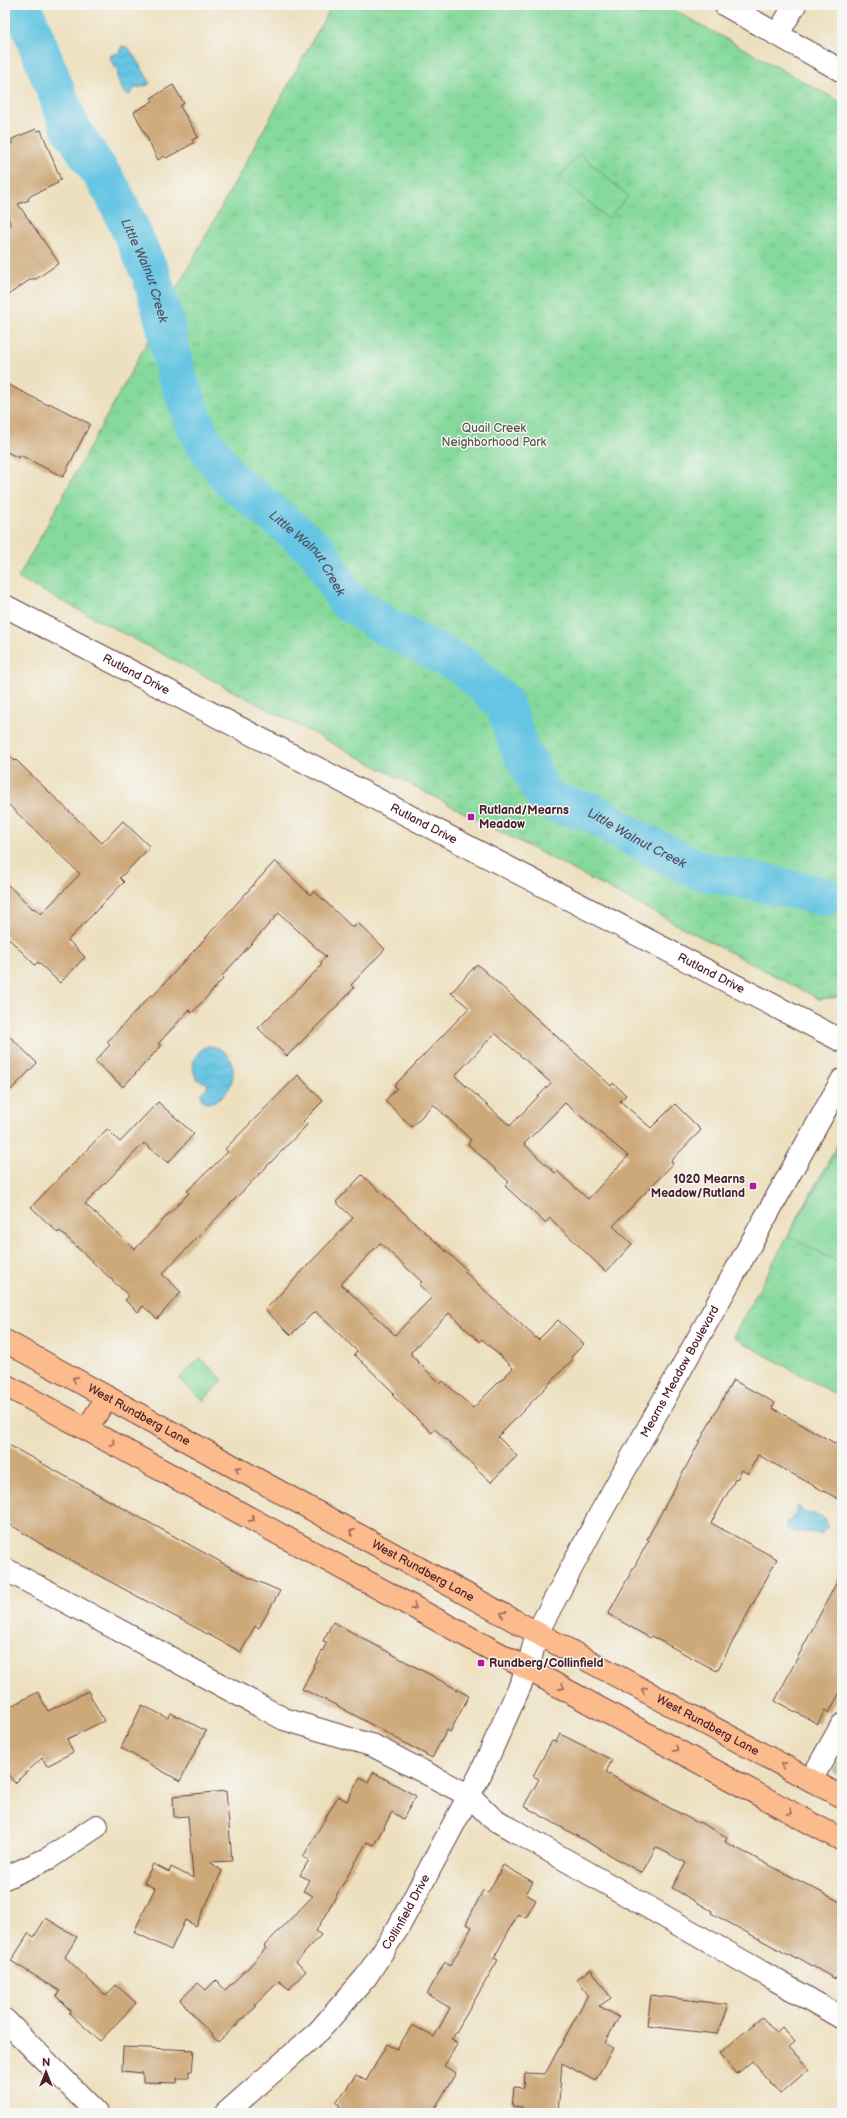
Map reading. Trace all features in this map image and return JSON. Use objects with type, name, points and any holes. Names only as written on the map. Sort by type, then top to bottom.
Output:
[{"type":"main road","name":"West Rundberg Lane","points":[[5,1341],[537,1633],[842,1797]]},
{"type":"main road","points":[[5,1385],[842,1840]]},
{"type":"main road","points":[[87,1429],[107,1397]]},
{"type":"street","points":[[725,5],[842,72]]},
{"type":"street","points":[[777,35],[795,5]]},
{"type":"street","name":"Rutland Drive","points":[[5,606],[842,1041]]},
{"type":"street","name":"Mearns Meadow Boulevard","points":[[528,1668],[537,1633],[598,1516],[842,1080]]},
{"type":"street","points":[[5,1568],[284,1719],[374,1746],[470,1796],[492,1818],[842,2018]]},
{"type":"street","name":"Collinfield Drive","points":[[226,2113],[319,2031],[366,1977],[398,1928],[470,1796],[528,1668]]},
{"type":"street","points":[[811,1780],[842,1725]]},
{"type":"street","points":[[5,1878],[49,1858],[97,1826]]},
{"type":"street","points":[[5,2020],[97,2113]]},
{"type":"green space","name":"Quail Creek Neighborhood Park","points":[[332,5],[665,5],[842,103],[842,997],[819,999],[18,578]]},
{"type":"green space","points":[[580,154],[628,196],[608,219],[559,177]]},
{"type":"green space","points":[[842,1136],[842,1398],[733,1337]]},
{"type":"green space","points":[[842,1142],[842,1264],[788,1236]]},
{"type":"green space","points":[[200,1358],[223,1380],[203,1401],[179,1379]]},
{"type":"green space","points":[[842,1757],[842,1776],[834,1772]]},
{"type":"water","points":[[122,46],[129,48],[150,82],[148,85],[133,89],[130,95],[124,93],[117,77],[118,72],[110,59],[111,55],[120,53]]},
{"type":"water","points":[[208,1046],[220,1049],[228,1055],[232,1064],[233,1074],[231,1084],[226,1093],[218,1099],[207,1103],[202,1100],[201,1093],[208,1087],[207,1083],[197,1079],[193,1069],[193,1064],[196,1055]]},
{"type":"water","points":[[798,1506],[804,1513],[815,1514],[825,1518],[828,1527],[820,1535],[812,1532],[795,1532],[787,1529],[786,1523],[795,1515]]},
{"type":"building","points":[[173,85],[184,103],[180,106],[198,137],[192,140],[194,143],[166,158],[164,156],[158,160],[134,112],[153,101],[151,98]]},
{"type":"building","points":[[36,129],[37,131],[41,130],[61,180],[57,181],[58,183],[32,195],[28,198],[29,200],[18,204],[59,263],[36,279],[31,279],[5,297],[5,229],[11,225],[5,210],[5,147],[12,144],[12,139]]},
{"type":"building","points":[[5,383],[90,424],[63,477],[20,455],[19,458],[5,451]]},
{"type":"building","points":[[5,751],[102,843],[123,821],[150,847],[120,878],[124,882],[68,940],[85,957],[60,983],[38,962],[35,965],[5,935],[5,882],[33,909],[34,908],[41,914],[80,874],[5,801]]},
{"type":"building","points":[[275,861],[310,895],[314,891],[353,928],[358,923],[385,949],[351,985],[354,988],[287,1056],[258,1028],[322,965],[320,963],[326,957],[279,913],[222,976],[224,978],[192,1013],[189,1010],[158,1044],[161,1046],[123,1087],[95,1061],[110,1045],[107,1042],[151,995],[153,996]]},
{"type":"building","points":[[477,964],[611,1086],[613,1083],[626,1095],[620,1101],[651,1128],[675,1104],[701,1130],[671,1161],[673,1164],[613,1226],[632,1244],[606,1272],[550,1218],[545,1223],[505,1186],[509,1182],[468,1144],[471,1140],[433,1104],[412,1127],[385,1101],[397,1088],[394,1086],[469,1008],[451,993]],"holes":[[[495,1033],[551,1083],[510,1126],[455,1076]],[[565,1103],[628,1156],[588,1199],[557,1171],[555,1173],[524,1144]]]},
{"type":"building","points":[[5,1032],[37,1063],[5,1096]]},
{"type":"building","points":[[298,1075],[323,1101],[303,1121],[307,1125],[162,1274],[181,1292],[157,1319],[143,1306],[138,1312],[125,1300],[129,1296],[60,1231],[58,1233],[31,1207],[107,1129],[120,1142],[158,1102],[194,1134],[168,1163],[144,1143],[85,1204],[135,1249],[189,1193],[187,1191],[228,1152],[225,1149]]},
{"type":"building","points":[[362,1175],[467,1270],[465,1272],[538,1340],[558,1320],[584,1344],[571,1357],[573,1359],[498,1437],[517,1456],[491,1482],[435,1429],[432,1433],[392,1395],[394,1393],[354,1354],[357,1351],[315,1311],[291,1335],[265,1310],[353,1218],[336,1202]],"holes":[[[380,1243],[422,1282],[419,1285],[432,1297],[395,1335],[341,1284]],[[449,1313],[480,1342],[482,1339],[513,1368],[473,1408],[443,1381],[440,1384],[411,1355],[411,1352]]]},
{"type":"building","points":[[733,1380],[775,1403],[772,1408],[842,1447],[842,1501],[758,1455],[748,1474],[742,1470],[737,1479],[736,1478],[711,1523],[777,1559],[717,1671],[651,1636],[650,1638],[608,1614],[649,1540],[647,1539]]},
{"type":"building","points":[[5,1443],[248,1577],[280,1591],[259,1628],[255,1626],[241,1652],[44,1546],[5,1521]]},
{"type":"building","points":[[842,1572],[842,1688],[829,1713],[825,1710],[818,1724],[775,1701]]},
{"type":"building","points":[[333,1622],[469,1696],[450,1732],[447,1730],[432,1758],[336,1705],[302,1689],[327,1642],[323,1641]]},
{"type":"building","points":[[88,1691],[104,1721],[67,1739],[73,1752],[47,1766],[42,1758],[15,1783],[5,1771],[5,1709],[38,1692],[48,1711]]},
{"type":"building","points":[[142,1705],[168,1718],[171,1713],[206,1731],[180,1781],[121,1748]]},
{"type":"building","points":[[560,1734],[612,1760],[606,1772],[634,1789],[727,1837],[725,1842],[842,1903],[842,1967],[835,1979],[797,1957],[796,1959],[711,1913],[712,1911],[672,1888],[686,1863],[656,1847],[642,1873],[524,1806],[539,1779],[533,1776],[552,1741],[556,1742]]},
{"type":"building","points":[[373,1772],[416,1796],[403,1819],[392,1812],[374,1845],[367,1842],[316,1931],[321,1935],[296,1962],[306,1971],[289,1989],[279,1981],[255,2005],[257,2006],[218,2042],[180,2000],[198,1983],[206,1990],[216,1980],[225,1990],[248,1968],[266,1948],[264,1946],[313,1896],[303,1891],[309,1880],[300,1875],[309,1860],[303,1857],[338,1796],[347,1801],[360,1777],[368,1782]]},
{"type":"building","points":[[226,1791],[232,1861],[210,1862],[222,1871],[196,1926],[185,1920],[171,1950],[134,1932],[155,1888],[144,1883],[153,1864],[169,1872],[171,1867],[193,1878],[188,1816],[174,1817],[173,1796]]},
{"type":"building","points":[[503,1865],[533,1882],[526,1894],[536,1900],[526,1918],[518,1914],[494,1958],[498,1960],[452,2039],[458,2043],[444,2066],[456,2073],[432,2113],[335,2113],[340,2105],[336,2103],[356,2075],[366,2081],[387,2044],[397,2049],[412,2025],[434,2037],[450,2008],[427,1994],[445,1962],[450,1966],[472,1927],[466,1924],[483,1890],[488,1893]]},
{"type":"building","points":[[46,1918],[77,1937],[65,1957],[106,1996],[116,1985],[136,2003],[100,2041],[69,2013],[71,2011],[56,1996],[60,1991],[11,1961],[29,1933],[34,1937]]},
{"type":"building","points":[[591,1969],[611,1998],[599,2006],[619,2017],[605,2043],[613,2048],[595,2081],[562,2063],[558,2113],[522,2113],[522,2107],[512,2106],[514,2087],[524,2088],[525,2073],[545,2074],[588,1995],[577,1979]]},
{"type":"building","points":[[651,1995],[728,2005],[717,2034],[647,2026]]},
{"type":"building","points":[[762,2017],[776,2033],[782,2027],[795,2042],[789,2047],[809,2069],[780,2094],[752,2061],[737,2074],[720,2053]]},
{"type":"building","points":[[123,2047],[194,2050],[192,2071],[189,2071],[189,2078],[177,2078],[177,2083],[143,2082],[143,2073],[122,2071]]},
{"type":"waterway","name":"Little Walnut Creek","points":[[22,5],[70,127],[113,192],[151,275],[164,320],[175,371],[200,436],[229,478],[318,551],[345,599],[385,626],[463,666],[504,703],[520,749],[547,800],[593,813],[633,837],[698,870],[824,896]]},
{"type":"place","name":"Rutland/Mearns Meadow","points":[[471,817]]},
{"type":"place","name":"1020 Mearns Meadow/Rutland","points":[[753,1186]]},
{"type":"place","name":"Rundberg/Collinfield","points":[[481,1663]]}]
